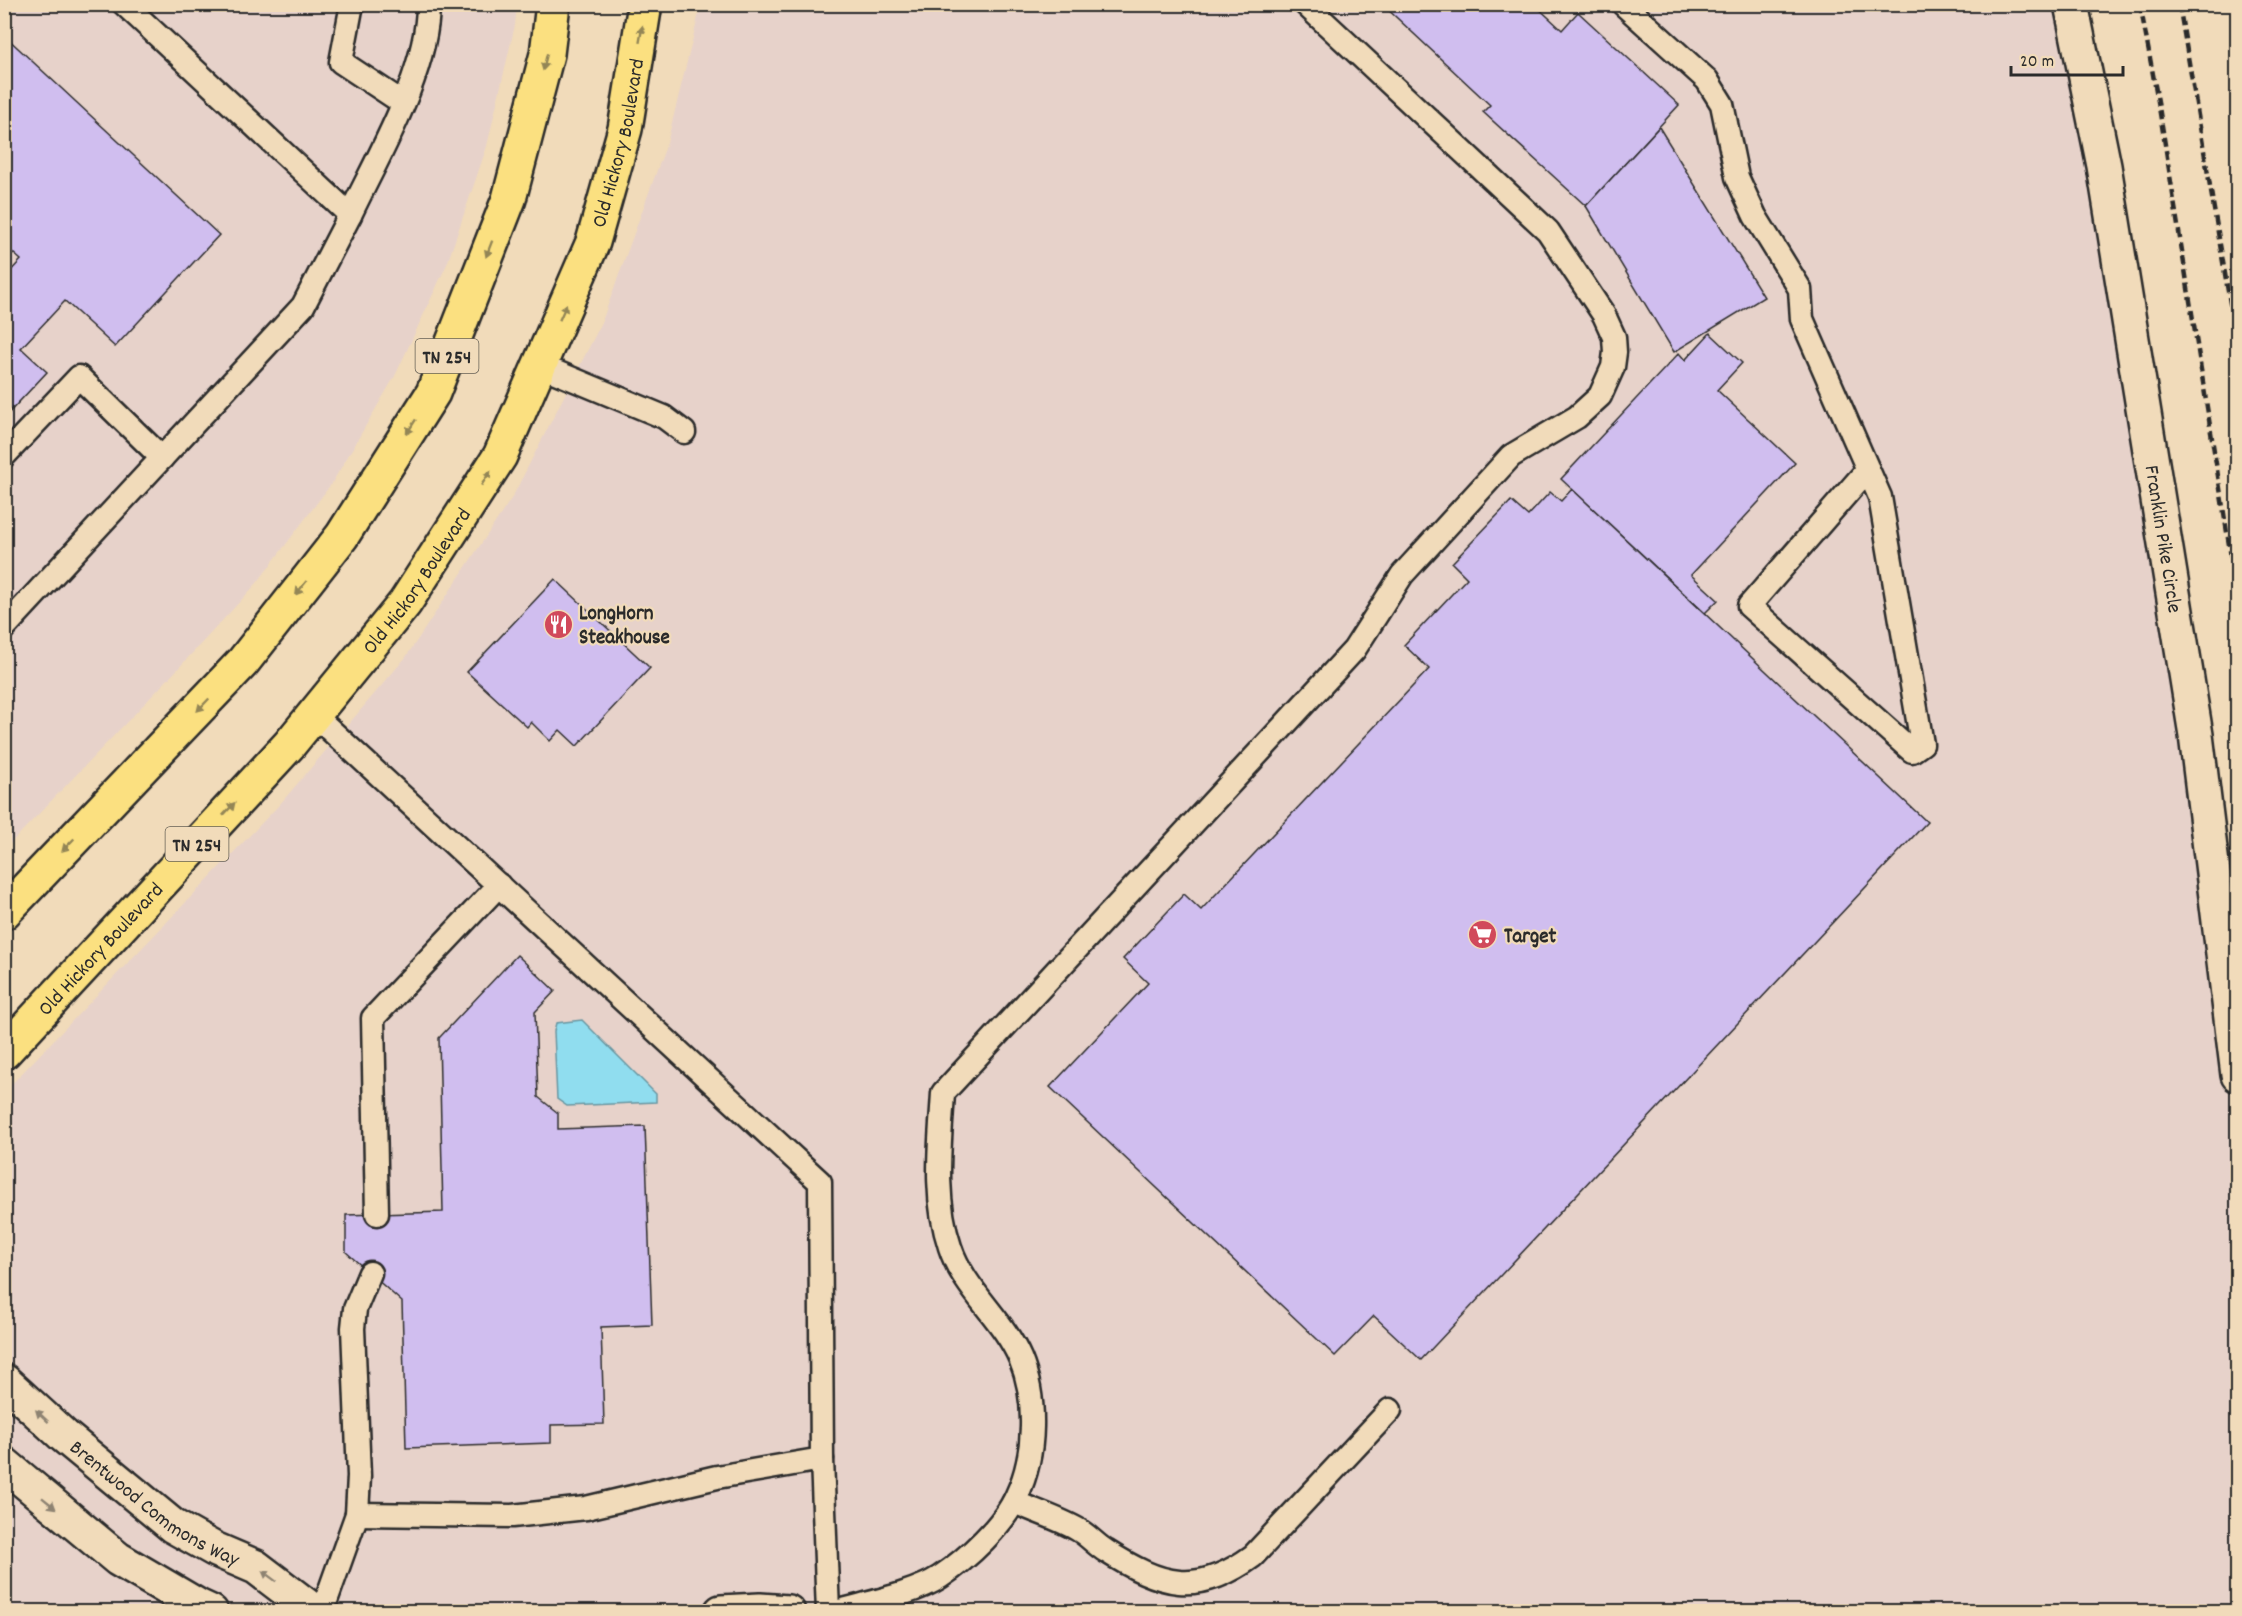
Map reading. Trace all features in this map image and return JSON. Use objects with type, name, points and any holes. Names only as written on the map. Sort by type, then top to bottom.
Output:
[{"type":"main road","name":"TN 254","points":[[4,912],[243,662],[342,536],[433,393],[509,199],[547,54],[553,4]]},
{"type":"main road","name":"Old Hickory Boulevard","points":[[4,1052],[289,744],[405,603],[500,456],[593,242],[625,129],[645,4]]},
{"type":"street","name":"Franklin Pike Circle","points":[[2071,4],[2104,166],[2194,723],[2238,1075]]},
{"type":"street","name":"Brentwood Commons Way","points":[[4,1381],[64,1436],[173,1526],[214,1549],[256,1567],[315,1611]]},
{"type":"street","points":[[4,1464],[118,1559],[198,1606],[211,1611]]},
{"type":"street","points":[[721,1611],[789,1611]]},
{"type":"lane","points":[[124,4],[350,215]]},
{"type":"lane","points":[[352,4],[341,62],[403,104]]},
{"type":"lane","points":[[4,628],[303,306],[403,104],[419,62],[428,21],[428,4]]},
{"type":"lane","points":[[836,1611],[919,1588],[939,1578],[988,1536],[1014,1502],[1024,1477],[1032,1417],[1028,1380],[1012,1341],[960,1270],[950,1247],[943,1219],[938,1180],[943,1093],[1354,650],[1402,575],[1511,456],[1577,417],[1600,396],[1612,367],[1615,352],[1614,337],[1604,315],[1548,231],[1305,4]]},
{"type":"lane","points":[[1623,4],[1707,80],[1722,104],[1737,177],[1755,216],[1800,289],[1802,318],[1868,469],[1880,497],[1922,744],[1912,751],[1749,606],[1868,469]]},
{"type":"lane","points":[[539,365],[664,417],[684,432]]},
{"type":"lane","points":[[4,456],[78,377],[162,458]]},
{"type":"lane","points":[[313,714],[820,1182],[822,1459],[828,1611]]},
{"type":"lane","points":[[377,1214],[373,1018],[499,885]]},
{"type":"lane","points":[[321,1611],[357,1514],[359,1476],[353,1328],[355,1309],[370,1273]]},
{"type":"lane","points":[[1014,1502],[1078,1530],[1137,1570],[1166,1581],[1188,1583],[1214,1578],[1236,1569],[1253,1556],[1390,1410]]},
{"type":"lane","points":[[357,1514],[512,1516],[586,1508],[717,1477],[822,1459]]},
{"type":"shaded area","points":[[5,5],[517,5],[515,25],[487,146],[447,264],[395,376],[332,483],[257,583],[5,849]]},
{"type":"shaded area","points":[[701,5],[2089,5],[2237,1084],[2237,1611],[5,1611],[4,1092],[280,804],[406,657],[513,496],[601,324],[667,143]]},
{"type":"water","points":[[582,1020],[656,1094],[656,1102],[567,1106],[557,1099],[554,1031],[556,1023]]},
{"type":"building","points":[[1382,4],[1534,4],[1562,30],[1578,12],[1679,105],[1586,206],[1483,112],[1490,105]]},
{"type":"building","points":[[4,35],[219,235],[115,347],[65,301],[21,348],[47,372],[4,418],[4,278],[21,260],[4,245]]},
{"type":"building","points":[[1659,127],[1764,297],[1674,352],[1586,206]]},
{"type":"building","points":[[1710,333],[1742,363],[1717,390],[1795,463],[1691,575],[1718,600],[1705,613],[1561,479],[1679,353],[1685,360]]},
{"type":"building","name":"Target","points":[[1572,489],[1927,822],[1421,1360],[1374,1316],[1335,1356],[1050,1087],[1148,983],[1123,959],[1184,894],[1201,910],[1429,669],[1404,645],[1467,578],[1452,563],[1511,501],[1528,516],[1550,492],[1561,501]]},
{"type":"building","name":"LongHorn Steakhouse","points":[[555,579],[650,668],[577,746],[560,730],[550,741],[531,722],[527,727],[467,672]]},
{"type":"building","points":[[517,955],[555,991],[535,1012],[538,1097],[558,1113],[558,1129],[645,1126],[652,1325],[601,1327],[604,1424],[551,1425],[551,1443],[406,1448],[402,1302],[346,1252],[346,1215],[443,1212],[439,1038]]},
{"type":"railway","points":[[2140,4],[2159,107],[2238,601]]},
{"type":"railway","points":[[2179,4],[2238,350]]},
{"type":"place","name":"LongHorn Steakhouse","points":[[558,624]]},
{"type":"place","name":"Target","points":[[1483,935]]}]
